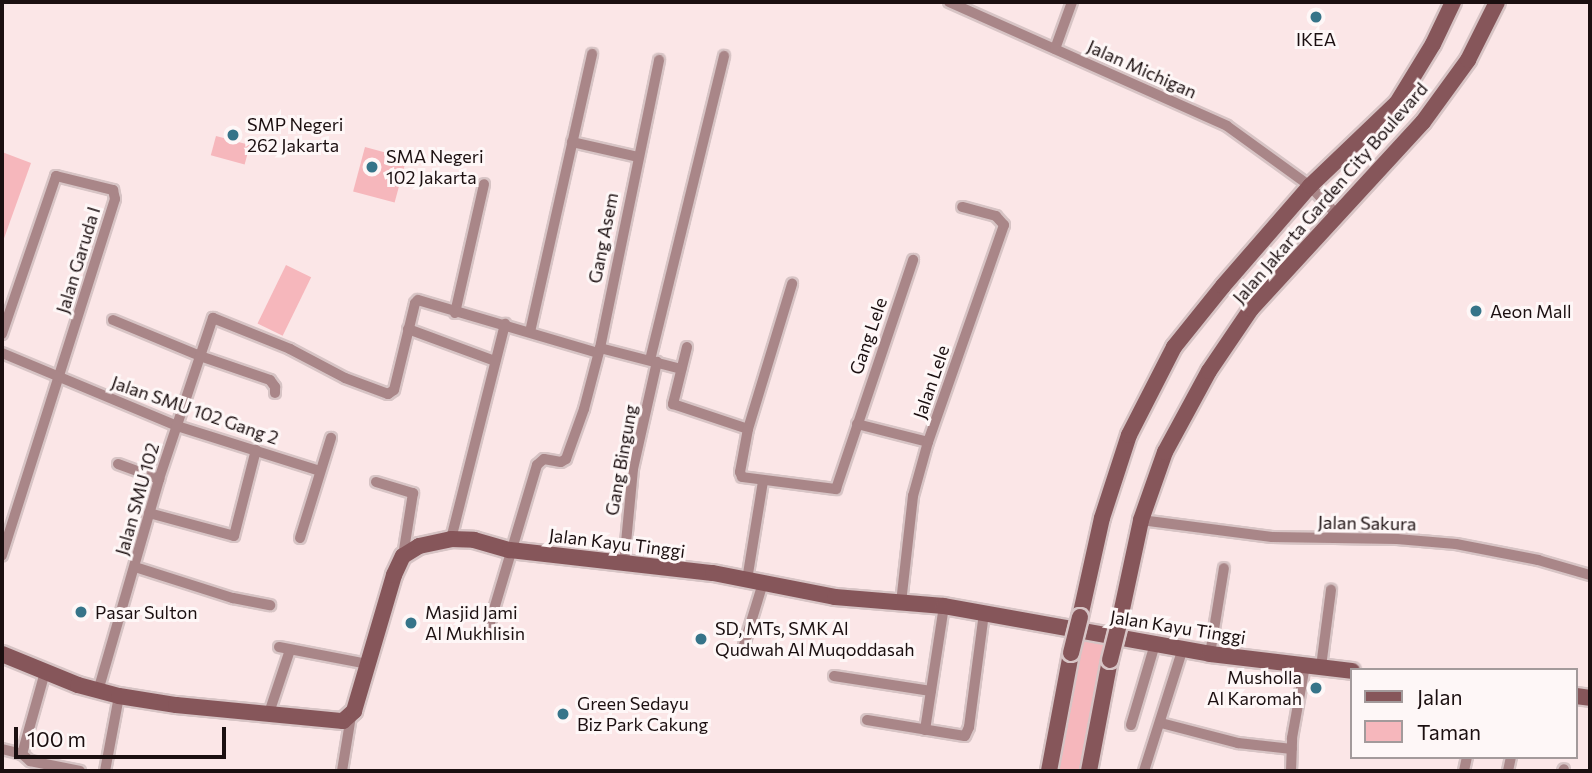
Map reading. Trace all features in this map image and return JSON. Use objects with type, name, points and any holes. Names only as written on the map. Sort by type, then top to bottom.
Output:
[{"type":"street","name":"Jalan Michigan","points":[[949,2],[1227,127],[1310,186],[1339,217]]},
{"type":"street","points":[[1055,49],[1072,2]]},
{"type":"street","name":"Jalan Jakarta Garden City Boulevard","points":[[1049,771],[1071,653],[1102,518],[1129,435],[1174,347],[1310,186],[1396,103],[1433,44],[1453,2]]},
{"type":"street","name":"Jalan Jakarta Garden City Boulevard","points":[[1089,771],[1141,520],[1165,452],[1209,371],[1251,309],[1339,217],[1423,122],[1468,60],[1497,2]]},
{"type":"street","points":[[530,332],[592,54]]},
{"type":"street","name":"Gang Bingung","points":[[624,564],[634,469],[653,361],[724,55]]},
{"type":"street","name":"Gang Asem","points":[[510,550],[537,465],[544,459],[561,462],[568,456],[599,351],[659,60]]},
{"type":"street","points":[[572,142],[638,157]]},
{"type":"street","name":"Jalan Garuda I","points":[[2,334],[56,176],[113,190],[115,199],[2,556]]},
{"type":"street","points":[[455,313],[484,184]]},
{"type":"street","name":"Jalan Lele","points":[[901,603],[909,520],[928,442],[1004,226],[996,216],[962,207]]},
{"type":"street","name":"Gang Lele","points":[[763,481],[835,489],[913,260]]},
{"type":"street","points":[[744,645],[755,582],[763,481],[740,475],[748,429],[792,284]]},
{"type":"street","points":[[495,361],[408,329],[415,303],[418,300],[455,313],[505,324],[599,351],[681,369]]},
{"type":"street","name":"Jalan SMU 102","points":[[99,691],[159,479],[213,318],[290,349],[345,378],[388,394],[394,390],[408,329]]},
{"type":"street","points":[[113,320],[200,356],[270,380],[275,387],[275,393]]},
{"type":"street","points":[[451,539],[505,324]]},
{"type":"street","points":[[687,347],[672,399],[676,407],[748,429]]},
{"type":"street","name":"Jalan SMU 102 Gang 2","points":[[2,353],[59,380],[177,426],[320,471]]},
{"type":"street","points":[[857,424],[928,442]]},
{"type":"street","points":[[300,538],[331,438]]},
{"type":"street","points":[[149,513],[234,536],[256,450]]},
{"type":"street","points":[[118,464],[159,479]]},
{"type":"street","points":[[342,771],[351,716],[394,575],[403,556],[413,493],[376,482]]},
{"type":"street","name":"Jalan Sakura","points":[[1141,520],[1272,537],[1396,539],[1456,544],[1538,560],[1590,575]]},
{"type":"street","name":"Jalan Kayu Tinggi","points":[[403,556],[419,546],[451,539],[474,540],[510,550],[755,582],[835,597],[944,606],[1210,654],[1350,671]]},
{"type":"street","points":[[489,626],[510,550]]},
{"type":"street","points":[[135,567],[233,598],[270,605]]},
{"type":"street","points":[[1210,654],[1224,568]]},
{"type":"street","points":[[1291,771],[1292,749],[1331,590]]},
{"type":"street","points":[[926,730],[944,606]]},
{"type":"street","points":[[867,720],[961,737],[967,733],[984,613]]},
{"type":"street","points":[[1131,725],[1155,645]]},
{"type":"street","points":[[1144,771],[1182,648]]},
{"type":"street","points":[[269,713],[284,649],[368,664]]},
{"type":"street","points":[[2,654],[45,673],[119,696],[334,723],[351,716]]},
{"type":"street","points":[[22,754],[45,673]]},
{"type":"street","points":[[834,676],[932,691]]},
{"type":"street","points":[[105,771],[119,696]]},
{"type":"street","points":[[1161,723],[1238,743],[1292,749]]},
{"type":"street","points":[[2,748],[22,754],[30,761],[80,771]]},
{"type":"green space","points":[[216,136],[250,145],[245,164],[211,155]]},
{"type":"green space","points":[[365,147],[407,158],[395,203],[353,191]]},
{"type":"green space","points":[[2,152],[31,163],[2,244]]},
{"type":"green space","points":[[286,265],[311,277],[283,336],[258,323]]},
{"type":"green space","points":[[1075,634],[1115,642],[1090,771],[1048,770]]},
{"type":"place","name":"IKEA","points":[[1316,17]]},
{"type":"place","name":"SMP Negeri 262 Jakarta","points":[[233,135]]},
{"type":"place","name":"SMA Negeri 102 Jakarta","points":[[372,167]]},
{"type":"place","name":"Aeon Mall","points":[[1476,311]]},
{"type":"place","name":"Pasar Sulton","points":[[81,612]]},
{"type":"place","name":"Masjid Jami Al Mukhlisin","points":[[411,623]]},
{"type":"place","name":"SD, MTs, SMK Al Qudwah Al Muqoddasah","points":[[701,639]]},
{"type":"place","name":"Musholla Al Karomah","points":[[1316,688]]},
{"type":"place","name":"Green Sedayu Biz Park Cakung","points":[[563,714]]}]
